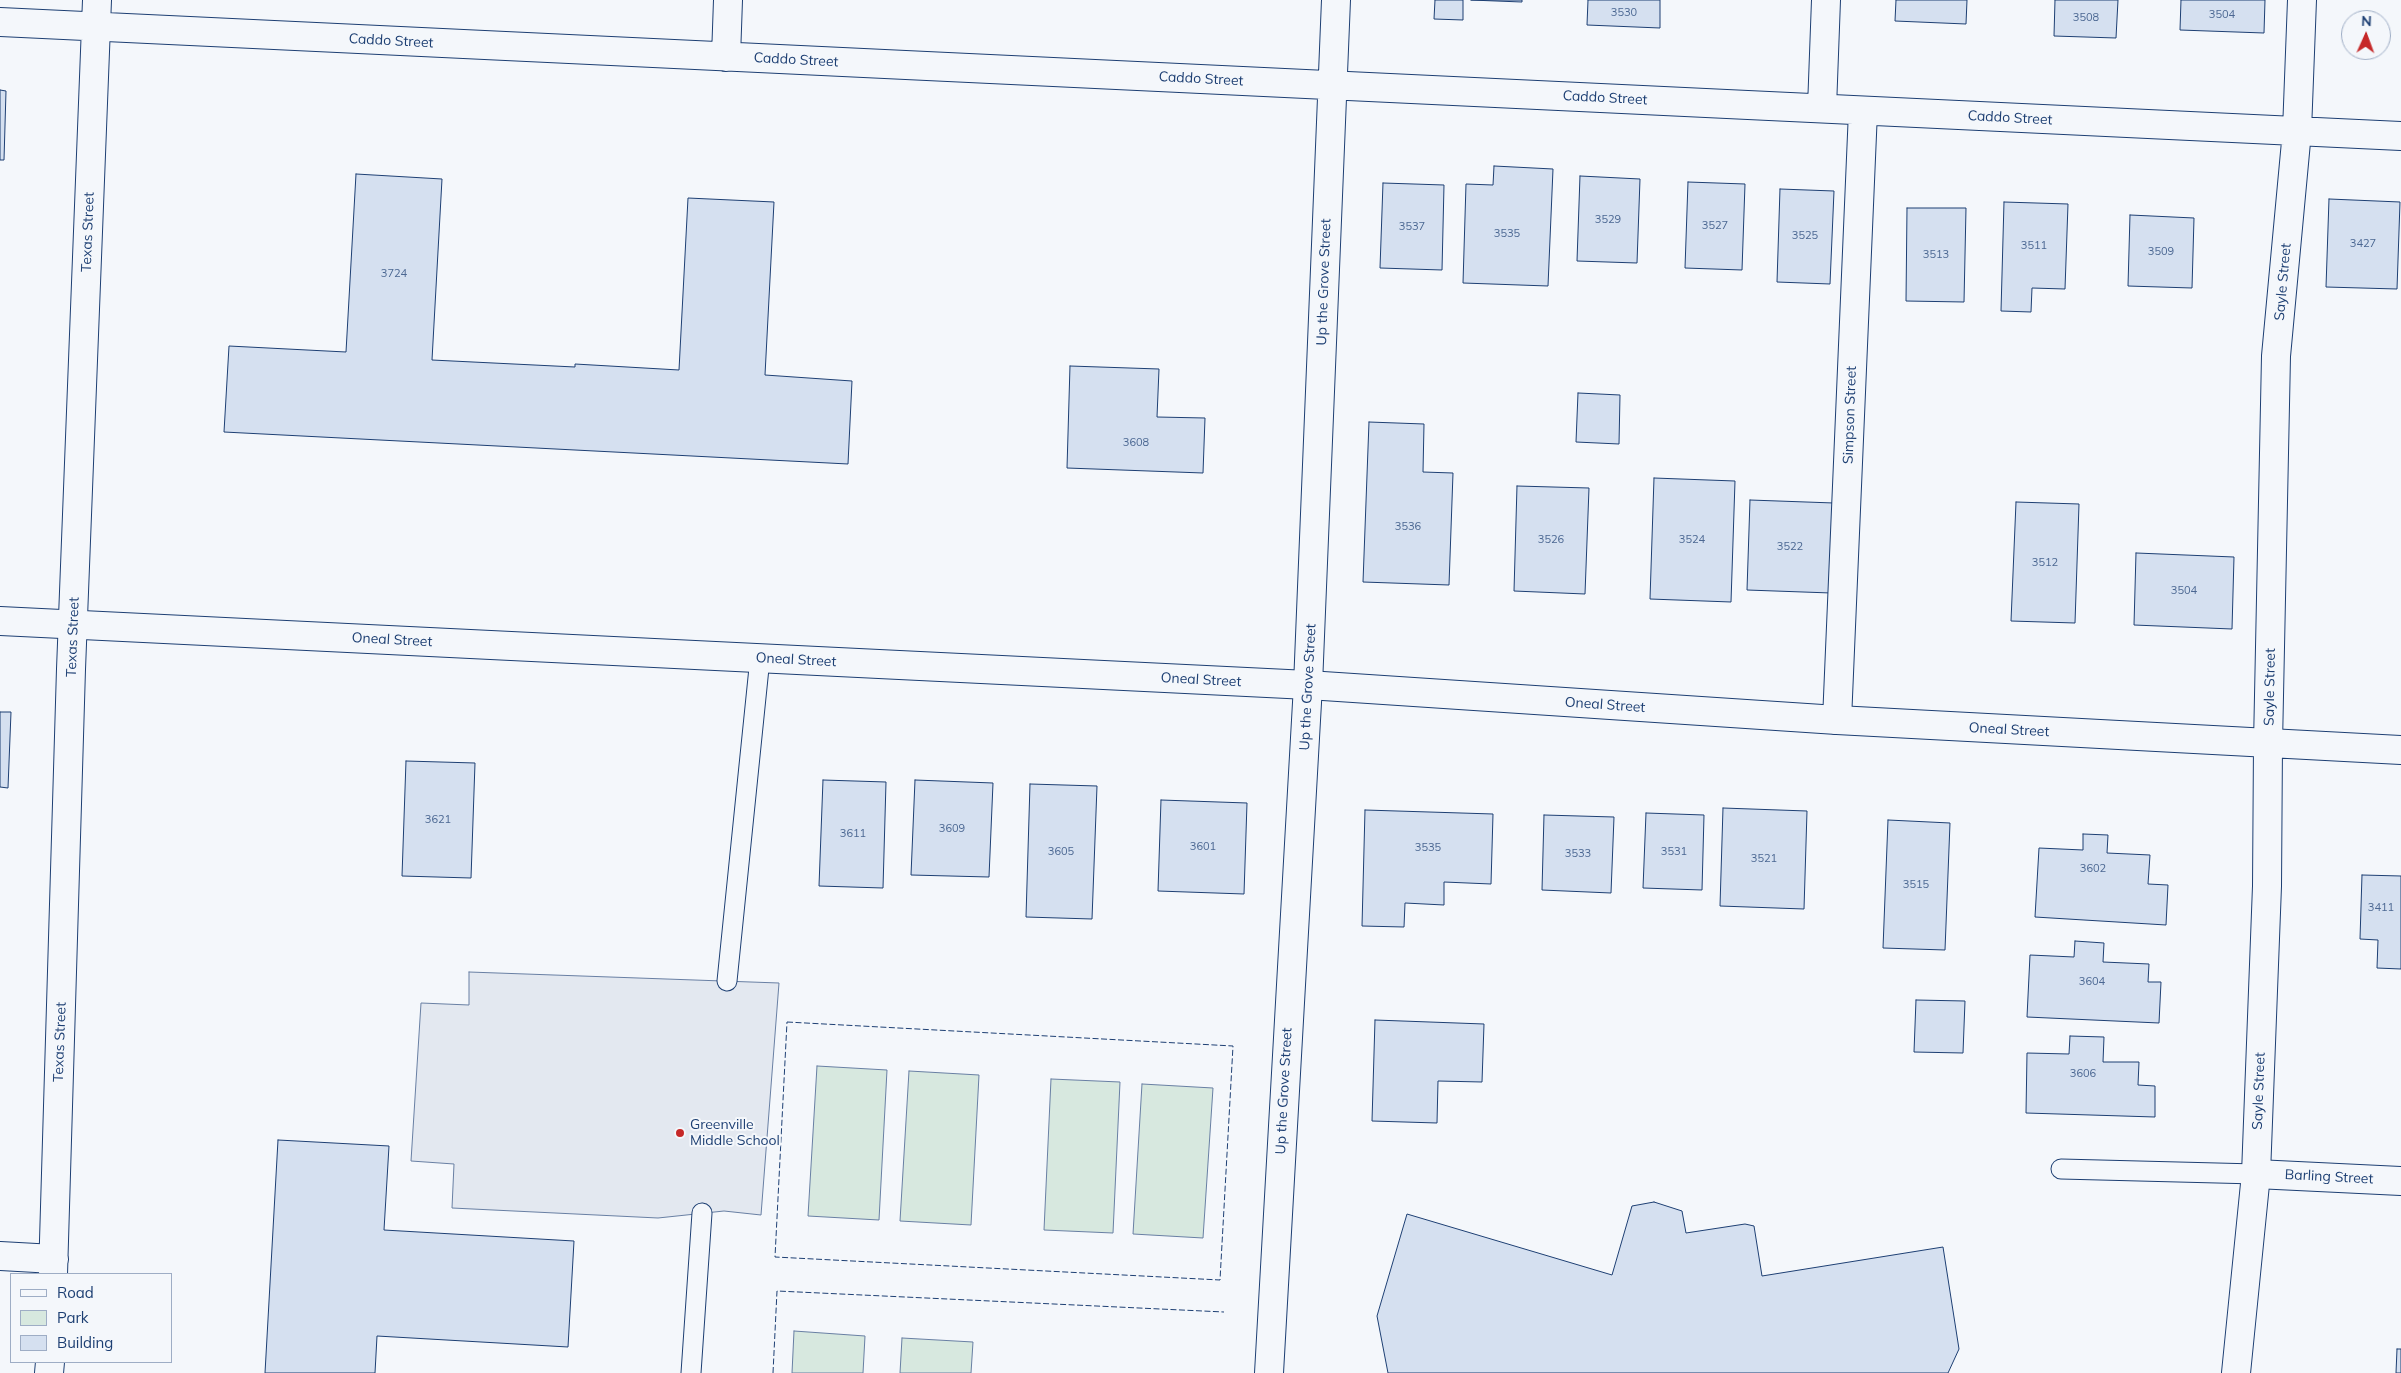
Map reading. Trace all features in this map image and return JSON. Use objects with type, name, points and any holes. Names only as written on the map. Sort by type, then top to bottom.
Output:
[{"type":"street","points":[[726,57],[728,0]]},
{"type":"street","name":"Up the Grove Street","points":[[1269,1373],[1308,685],[1336,0]]},
{"type":"street","points":[[1822,108],[1826,0]]},
{"type":"street","name":"Sayle Street","points":[[2236,1373],[2256,1174],[2267,886],[2276,356],[2297,131],[2302,0]]},
{"type":"street","name":"Caddo Street","points":[[0,22],[96,13],[726,57],[2401,136]]},
{"type":"street","name":"Texas Street","points":[[54,1267],[73,625],[96,13]]},
{"type":"street","name":"Simpson Street","points":[[1838,720],[1863,110]]},
{"type":"street","name":"Oneal Street","points":[[0,621],[1308,685],[1838,720],[2401,750]]},
{"type":"street","name":"Barling Street","points":[[2256,1174],[2401,1181]]},
{"type":"street","points":[[0,1256],[54,1267]]},
{"type":"lane","points":[[727,981],[760,658]]},
{"type":"lane","points":[[2061,1169],[2256,1174]]},
{"type":"lane","points":[[691,1373],[702,1214]]},
{"type":"green space","points":[[817,1066],[887,1070],[879,1220],[808,1216]]},
{"type":"green space","points":[[909,1071],[979,1075],[971,1225],[900,1221]]},
{"type":"green space","points":[[1051,1079],[1120,1082],[1113,1233],[1044,1230]]},
{"type":"green space","points":[[1142,1084],[1213,1088],[1203,1238],[1133,1234]]},
{"type":"green space","points":[[794,1331],[865,1336],[863,1373],[792,1373]]},
{"type":"green space","points":[[902,1338],[973,1342],[971,1373],[900,1373]]},
{"type":"shaded area","points":[[469,972],[779,983],[761,1215],[724,1211],[658,1218],[452,1208],[454,1164],[411,1161],[421,1003],[469,1005]]},
{"type":"building","points":[[1435,0],[1463,0],[1463,20],[1434,19]]},
{"type":"building","points":[[1471,0],[1522,0],[1522,2]]},
{"type":"building","points":[[1588,0],[1660,0],[1660,28],[1587,25]]},
{"type":"building","points":[[1896,0],[1967,0],[1966,24],[1895,21]]},
{"type":"building","points":[[2055,0],[2118,0],[2116,38],[2054,36]]},
{"type":"building","points":[[2181,0],[2265,0],[2264,33],[2180,30]]},
{"type":"building","points":[[0,90],[6,91],[4,160],[0,160]]},
{"type":"building","points":[[1494,166],[1553,169],[1548,286],[1463,283],[1466,184],[1493,185]]},
{"type":"building","points":[[356,174],[442,179],[432,360],[575,367],[575,364],[679,370],[688,198],[774,202],[765,375],[852,381],[848,464],[224,432],[229,346],[346,352]]},
{"type":"building","points":[[1580,176],[1640,179],[1637,263],[1577,261]]},
{"type":"building","points":[[1688,182],[1745,184],[1742,270],[1685,268]]},
{"type":"building","points":[[1383,183],[1444,185],[1442,270],[1380,268]]},
{"type":"building","points":[[1780,189],[1834,191],[1830,284],[1777,282]]},
{"type":"building","points":[[2329,199],[2400,202],[2397,289],[2326,287]]},
{"type":"building","points":[[2004,202],[2068,204],[2065,289],[2032,288],[2031,312],[2001,311]]},
{"type":"building","points":[[1907,208],[1966,208],[1964,302],[1906,301]]},
{"type":"building","points":[[2130,215],[2194,218],[2192,288],[2128,286]]},
{"type":"building","points":[[1070,366],[1159,369],[1157,417],[1205,418],[1203,473],[1067,468]]},
{"type":"building","points":[[1578,393],[1620,395],[1619,444],[1576,442]]},
{"type":"building","points":[[1369,422],[1424,424],[1423,472],[1453,473],[1449,585],[1363,582]]},
{"type":"building","points":[[1654,478],[1735,481],[1731,602],[1650,599]]},
{"type":"building","points":[[1517,486],[1589,488],[1585,594],[1514,591]]},
{"type":"building","points":[[1750,500],[1834,503],[1831,593],[1747,590]]},
{"type":"building","points":[[2016,502],[2079,504],[2075,623],[2011,621]]},
{"type":"building","points":[[2136,553],[2234,557],[2232,629],[2134,625]]},
{"type":"building","points":[[0,712],[11,712],[8,788],[0,787]]},
{"type":"building","points":[[406,761],[475,763],[471,878],[402,876]]},
{"type":"building","points":[[823,780],[886,782],[883,888],[819,886]]},
{"type":"building","points":[[915,780],[993,783],[989,877],[911,875]]},
{"type":"building","points":[[1030,784],[1097,786],[1092,919],[1026,917]]},
{"type":"building","points":[[1161,800],[1247,803],[1244,894],[1158,891]]},
{"type":"building","points":[[1723,808],[1807,811],[1804,909],[1720,906]]},
{"type":"building","points":[[1365,810],[1493,814],[1491,884],[1444,882],[1444,905],[1405,903],[1404,927],[1362,926]]},
{"type":"building","points":[[1646,813],[1704,815],[1702,890],[1643,888]]},
{"type":"building","points":[[1544,815],[1614,817],[1611,893],[1542,890]]},
{"type":"building","points":[[1888,820],[1950,823],[1945,950],[1883,948]]},
{"type":"building","points":[[2083,834],[2108,835],[2107,853],[2150,855],[2148,884],[2168,885],[2166,925],[2035,917],[2039,848],[2083,850]]},
{"type":"building","points":[[2362,875],[2401,876],[2401,969],[2377,968],[2378,940],[2360,939]]},
{"type":"building","points":[[2075,941],[2104,943],[2103,962],[2149,964],[2148,982],[2161,982],[2159,1023],[2027,1017],[2030,955],[2074,957]]},
{"type":"building","points":[[1916,1000],[1965,1001],[1963,1053],[1914,1052]]},
{"type":"building","points":[[1375,1020],[1484,1024],[1482,1082],[1438,1081],[1437,1123],[1372,1121]]},
{"type":"building","points":[[2070,1036],[2104,1037],[2103,1062],[2139,1062],[2138,1085],[2155,1086],[2155,1117],[2026,1113],[2027,1053],[2069,1054]]},
{"type":"building","points":[[278,1140],[389,1146],[384,1230],[574,1241],[568,1347],[377,1336],[375,1373],[265,1373]]},
{"type":"building","points":[[1654,1202],[1682,1211],[1686,1233],[1745,1224],[1754,1226],[1762,1276],[1943,1247],[1959,1349],[1948,1373],[1388,1373],[1377,1316],[1407,1214],[1612,1275],[1632,1206]]},
{"type":"building","points":[[2397,1349],[2401,1349],[2401,1373],[2396,1373]]},
{"type":"fence","points":[[787,1022],[1233,1046],[1220,1280],[775,1257],[787,1022]]},
{"type":"fence","points":[[773,1373],[777,1291],[1224,1312]]},
{"type":"place","name":"Greenville Middle School","points":[[680,1133]]}]
